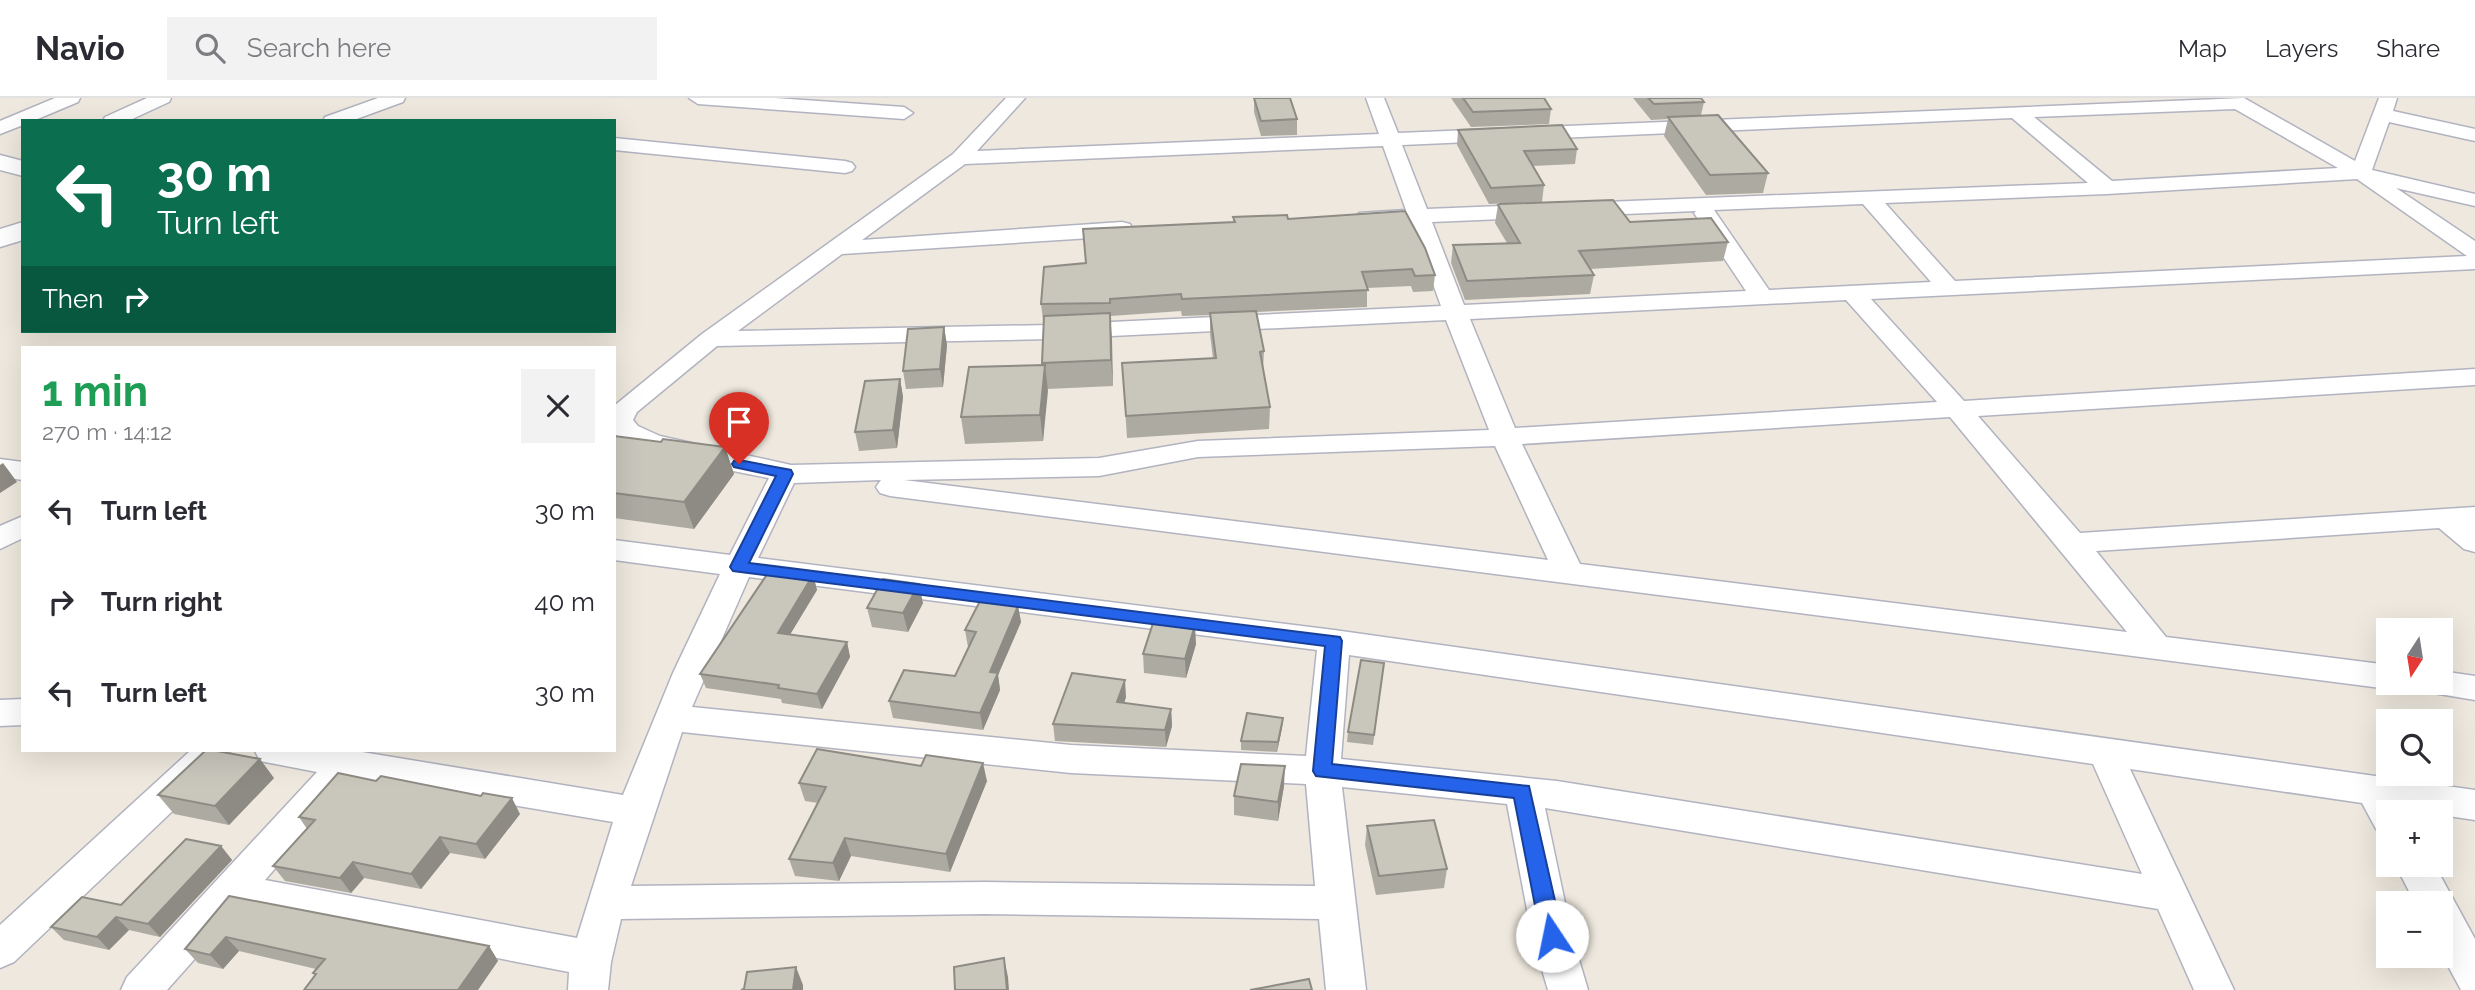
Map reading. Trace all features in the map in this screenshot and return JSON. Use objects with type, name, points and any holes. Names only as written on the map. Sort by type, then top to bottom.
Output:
[{"type":"street","points":[[21,119],[71,98]]},
{"type":"street","points":[[116,119],[162,98]]},
{"type":"street","points":[[337,119],[396,98]]},
{"type":"street","points":[[698,98],[904,113]]},
{"type":"street","points":[[1016,98],[960,158],[711,339],[626,408],[620,420],[628,432],[651,442],[785,474],[2376,675]]},
{"type":"street","points":[[1375,98],[1418,216],[1505,437],[1569,573]]},
{"type":"street","points":[[960,158],[2234,100],[2361,173],[2475,251]]},
{"type":"street","points":[[1704,106],[1734,142]]},
{"type":"street","points":[[2361,173],[2385,106],[2475,135]]},
{"type":"street","points":[[2016,112],[2107,188]]},
{"type":"street","points":[[0,128],[21,119]]},
{"type":"street","points":[[616,144],[845,167]]},
{"type":"street","points":[[1349,219],[2107,188],[2361,173],[2475,200]]},
{"type":"street","points":[[1767,181],[1783,200]]},
{"type":"street","points":[[1867,196],[1951,290]]},
{"type":"street","points":[[1698,204],[1762,297]]},
{"type":"street","points":[[836,248],[1141,228]]},
{"type":"street","points":[[0,239],[21,231]]},
{"type":"street","points":[[711,339],[1049,332],[1851,292],[1951,290],[2475,262]]},
{"type":"street","points":[[1851,292],[1960,409],[2075,543],[2157,648]]},
{"type":"street","points":[[785,474],[1099,467],[1198,449],[1505,437],[2475,376]]},
{"type":"street","points":[[0,468],[21,471]]},
{"type":"street","points":[[232,890],[589,974],[634,810],[671,718],[738,567],[785,474]]},
{"type":"street","points":[[2075,543],[2475,516]]},
{"type":"street","points":[[2446,518],[2475,542]]},
{"type":"street","points":[[0,539],[21,526]]},
{"type":"street","points":[[616,550],[1334,641],[2104,750],[2376,804]]},
{"type":"street","points":[[1334,641],[1322,771],[1346,990]]},
{"type":"street","points":[[2454,685],[2475,688]]},
{"type":"street","points":[[0,713],[21,712]]},
{"type":"street","points":[[671,718],[1071,759],[1322,771],[1557,794],[2169,895]]},
{"type":"street","points":[[2104,750],[2214,990]]},
{"type":"street","points":[[0,950],[212,752]]},
{"type":"street","points":[[279,752],[634,810]]},
{"type":"street","points":[[141,990],[348,762]]},
{"type":"street","points":[[1523,791],[1552,936],[1568,990]]},
{"type":"street","points":[[2453,805],[2475,805]]},
{"type":"street","points":[[607,903],[985,898],[1335,903]]},
{"type":"street","points":[[2453,937],[2475,976]]},
{"type":"building","points":[[1254,98],[1290,98],[1297,119],[1261,121]]},
{"type":"building","points":[[1463,98],[1544,98],[1551,109],[1473,112]]},
{"type":"building","points":[[1648,98],[1701,98],[1704,102],[1654,104]]},
{"type":"building","points":[[1718,115],[1768,173],[1710,175],[1668,117]]},
{"type":"building","points":[[1562,125],[1577,149],[1524,151],[1544,185],[1491,188],[1458,130]]},
{"type":"building","points":[[1613,200],[1630,222],[1711,218],[1728,242],[1579,251],[1594,275],[1467,281],[1453,245],[1520,243],[1498,205]]},
{"type":"building","points":[[1405,211],[1425,248],[1435,275],[1415,276],[1412,269],[1362,272],[1368,290],[1182,299],[1181,294],[1110,299],[1110,303],[1041,304],[1044,267],[1086,263],[1083,229],[1235,222],[1233,217],[1287,215],[1288,219]]},
{"type":"building","points":[[1256,311],[1264,351],[1260,352],[1270,407],[1126,416],[1122,363],[1216,358],[1210,313]]},
{"type":"building","points":[[1110,313],[1111,360],[1042,363],[1044,316]]},
{"type":"building","points":[[944,327],[940,369],[903,371],[908,329]]},
{"type":"building","points":[[1045,365],[1040,415],[961,417],[969,367]]},
{"type":"building","points":[[900,379],[893,430],[855,432],[865,381]]},
{"type":"building","points":[[616,436],[725,447],[684,502],[616,493]]},
{"type":"building","points":[[770,570],[813,575],[778,633],[847,642],[817,694],[778,688],[779,685],[700,674]]},
{"type":"building","points":[[883,579],[919,584],[903,613],[867,608]]},
{"type":"building","points":[[980,601],[1018,606],[990,672],[998,673],[980,713],[889,701],[904,670],[955,676],[976,632],[965,630]]},
{"type":"building","points":[[1154,620],[1195,625],[1185,659],[1143,654]]},
{"type":"building","points":[[1361,660],[1384,663],[1374,735],[1348,732]]},
{"type":"building","points":[[1072,673],[1125,680],[1117,702],[1171,709],[1165,730],[1053,724]]},
{"type":"building","points":[[1247,713],[1283,718],[1278,742],[1241,741]]},
{"type":"building","points":[[817,749],[921,766],[926,755],[983,763],[946,854],[845,838],[833,863],[789,859],[826,787],[799,783]]},
{"type":"building","points":[[204,752],[222,752],[260,759],[215,806],[158,795]]},
{"type":"building","points":[[1241,764],[1285,766],[1278,802],[1234,796]]},
{"type":"building","points":[[338,773],[376,781],[381,776],[481,796],[483,793],[512,798],[476,844],[440,837],[411,874],[353,862],[340,878],[273,866],[315,820],[299,817]]},
{"type":"building","points":[[1434,820],[1447,869],[1379,876],[1367,826]]},
{"type":"building","points":[[186,839],[221,846],[148,924],[116,917],[97,937],[51,927],[82,897],[121,905]]},
{"type":"building","points":[[229,896],[489,946],[458,990],[304,990],[325,959],[226,937],[210,955],[185,949]]},
{"type":"building","points":[[1004,958],[1007,990],[955,990],[954,967]]},
{"type":"building","points":[[796,967],[793,990],[741,990],[744,989],[747,972]]},
{"type":"building","points":[[1309,979],[1312,990],[1250,990]]},
{"type":"route","points":[[739,464],[785,474],[738,567],[1334,641],[1322,771],[1523,791],[1552,936]]}]
